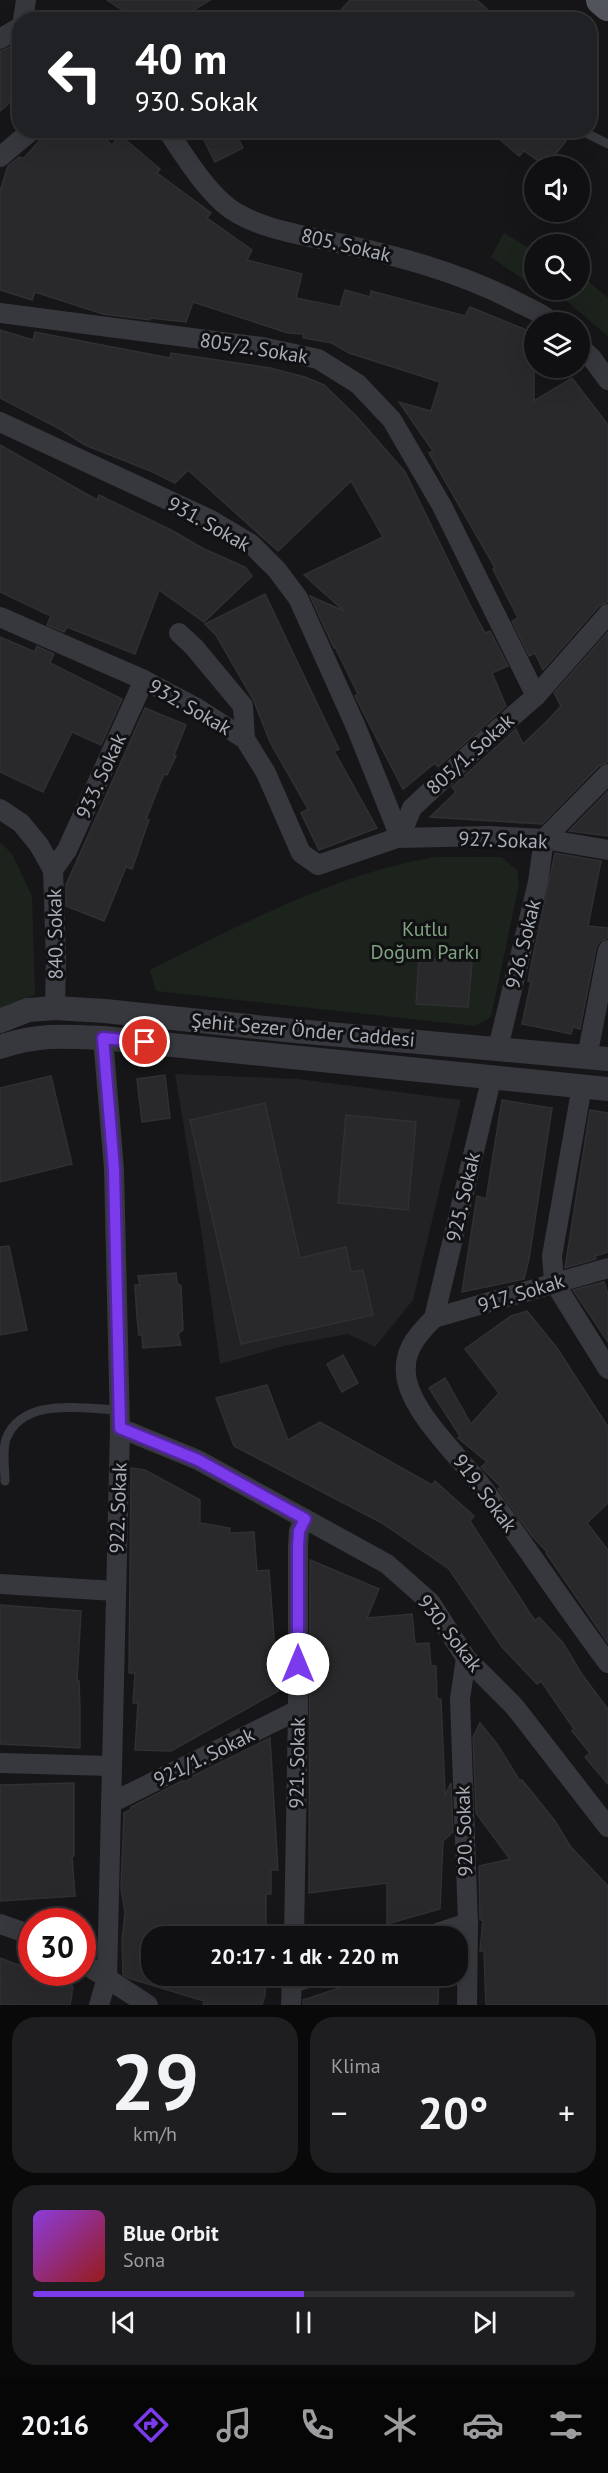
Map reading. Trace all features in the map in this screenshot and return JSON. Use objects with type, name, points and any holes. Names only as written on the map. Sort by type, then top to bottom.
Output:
[{"type":"main road","points":[[601,0],[608,6]]},
{"type":"street","points":[[0,157],[23,138]]},
{"type":"street","name":"805. Sokak","points":[[173,138],[196,172],[224,204],[255,222],[382,252],[449,271],[499,292],[537,312]]},
{"type":"street","name":"805/2. Sokak","points":[[0,313],[262,347],[318,359],[358,384],[392,420],[438,497],[536,696]]},
{"type":"street","points":[[590,356],[608,380]]},
{"type":"street","name":"931. Sokak","points":[[0,422],[211,520],[251,544],[277,570],[297,598],[356,727],[398,837]]},
{"type":"street","name":"805/1. Sokak","points":[[398,837],[412,808],[536,696],[608,614]]},
{"type":"street","name":"932. Sokak","points":[[0,617],[144,681],[195,707],[245,739],[266,773],[301,853],[318,865],[398,837]]},
{"type":"street","points":[[179,633],[194,647],[243,706],[245,739]]},
{"type":"street","name":"933. Sokak","points":[[53,870],[67,850],[144,681]]},
{"type":"street","points":[[544,839],[608,774]]},
{"type":"street","name":"840. Sokak","points":[[0,809],[21,823],[39,845],[53,870],[55,1008]]},
{"type":"street","name":"927. Sokak","points":[[398,837],[489,836],[544,839],[608,850]]},
{"type":"street","name":"926. Sokak","points":[[498,1048],[538,882],[544,839]]},
{"type":"street","points":[[608,950],[597,1058],[582,1086],[552,1256],[554,1282],[608,1369]]},
{"type":"street","name":"Şehit Sezer Önder Caddesi","points":[[0,1021],[28,1010],[55,1008],[103,1010],[285,1030],[597,1058]]},
{"type":"street","points":[[103,1010],[103,1038]]},
{"type":"street","name":"Şehit Sezer Önder Caddesi","points":[[0,1047],[26,1038],[46,1036],[103,1038],[608,1089]]},
{"type":"street","name":"922. Sokak","points":[[99,2005],[106,1978],[119,1419],[114,1169],[103,1038]]},
{"type":"street","points":[[492,1076],[498,1048]]},
{"type":"street","name":"925. Sokak","points":[[434,1318],[492,1076]]},
{"type":"street","name":"917. Sokak","points":[[434,1318],[608,1268]]},
{"type":"street","name":"919. Sokak","points":[[434,1318],[415,1337],[406,1359],[407,1381],[416,1406],[482,1487],[608,1663]]},
{"type":"street","name":"930. Sokak","points":[[119,1419],[387,1564],[430,1602],[466,1658],[514,1706],[608,1827]]},
{"type":"street","name":"921. Sokak","points":[[294,1926],[298,1547],[299,1531],[305,1519]]},
{"type":"street","points":[[0,1584],[115,1591]]},
{"type":"street","name":"920. Sokak","points":[[466,1658],[460,1699],[468,1923],[467,2005]]},
{"type":"street","name":"921/1. Sokak","points":[[111,1803],[298,1710]]},
{"type":"street","points":[[0,1763],[111,1766]]},
{"type":"street","points":[[459,1926],[468,1923]]},
{"type":"street","points":[[0,1924],[18,1930]]},
{"type":"street","points":[[96,1971],[148,2005]]},
{"type":"street","points":[[291,2005],[292,1986]]},
{"type":"lane","points":[[5,1481],[6,1441],[25,1417],[42,1408],[119,1419]]},
{"type":"shaded area","points":[[175,1074],[298,1079],[461,1100],[413,1300],[375,1347],[348,1334],[288,1345],[220,1364],[202,1235]]},
{"type":"green space","points":[[504,233],[524,245],[524,280],[491,257]]},
{"type":"green space","points":[[590,283],[608,298],[608,336],[590,321],[590,312],[579,312],[565,300],[590,300]]},
{"type":"green space","points":[[0,842],[12,854],[32,896],[35,995],[0,1009]]},
{"type":"green space","name":"Kutlu Doğum Parkı","points":[[435,857],[501,857],[517,870],[519,884],[491,1017],[475,1026],[156,991],[150,970],[254,919],[324,888],[397,865]]},
{"type":"building","points":[[107,0],[210,0],[191,12],[125,12]]},
{"type":"building","points":[[350,0],[477,0],[490,12],[339,12]]},
{"type":"building","points":[[12,46],[12,101],[0,111],[0,51]]},
{"type":"building","points":[[42,138],[105,138],[112,145],[118,138],[124,138],[160,169],[157,173],[211,213],[207,218],[252,250],[247,260],[302,274],[296,298],[340,307],[345,290],[370,297],[371,291],[465,316],[470,307],[524,329],[524,378],[534,378],[534,401],[572,378],[608,425],[608,602],[599,606],[543,670],[535,653],[529,656],[512,621],[518,618],[493,569],[495,568],[429,453],[433,451],[399,402],[431,411],[440,382],[349,353],[332,343],[303,338],[304,334],[288,333],[193,302],[186,322],[150,318],[150,320],[103,314],[35,292],[32,300],[0,290],[0,191],[8,166],[19,157],[24,158]]},
{"type":"building","points":[[203,138],[238,138],[243,148],[215,162]]},
{"type":"building","points":[[498,138],[562,138],[566,141],[554,156],[531,156],[524,151],[519,156]]},
{"type":"building","points":[[0,330],[33,340],[35,332],[170,358],[171,353],[270,368],[305,377],[324,385],[358,418],[405,472],[471,607],[485,633],[490,631],[508,666],[492,673],[506,706],[438,767],[435,763],[403,789],[355,696],[358,694],[310,596],[344,611],[304,575],[383,537],[351,481],[278,551],[188,470],[175,483],[85,445],[60,429],[0,398]]},
{"type":"building","points":[[0,445],[97,500],[99,495],[173,531],[202,548],[245,567],[252,576],[204,622],[159,590],[135,654],[67,627],[64,632],[47,625],[51,616],[0,592]]},
{"type":"building","points":[[265,594],[339,749],[334,751],[377,828],[319,850],[301,813],[308,809],[270,742],[253,699],[216,635],[205,624]]},
{"type":"building","points":[[608,632],[608,762],[599,766],[542,824],[430,817],[456,792],[452,787],[516,729],[523,744],[548,720],[561,706],[554,693]]},
{"type":"building","points":[[0,637],[35,652],[37,646],[54,654],[50,663],[122,699],[101,745],[72,732],[43,792],[0,772]]},
{"type":"building","points":[[145,708],[186,725],[174,755],[176,756],[167,775],[164,774],[146,819],[149,820],[132,869],[126,867],[104,921],[66,906],[66,885]]},
{"type":"building","points":[[608,791],[608,836],[569,831]]},
{"type":"building","points":[[555,853],[601,861],[588,926],[608,928],[608,938],[599,942],[596,948],[580,1029],[573,1027],[571,1034],[522,1024],[531,982],[528,981]]},
{"type":"building","points":[[419,958],[472,962],[468,1007],[416,1004]]},
{"type":"building","points":[[165,1075],[170,1118],[142,1122],[137,1079]]},
{"type":"building","points":[[51,1076],[72,1164],[0,1182],[0,1088]]},
{"type":"building","points":[[502,1100],[552,1108],[529,1259],[524,1279],[462,1292],[477,1196],[486,1199]]},
{"type":"building","points":[[265,1103],[300,1258],[346,1247],[351,1272],[363,1270],[373,1315],[241,1344],[190,1120]]},
{"type":"building","points":[[590,1110],[608,1113],[608,1252],[595,1256],[596,1259],[565,1268]]},
{"type":"building","points":[[346,1115],[416,1122],[408,1210],[338,1203]]},
{"type":"building","points":[[9,1246],[27,1330],[0,1335],[0,1247]]},
{"type":"building","points":[[176,1273],[177,1283],[181,1286],[183,1330],[178,1334],[181,1345],[143,1348],[137,1318],[135,1285],[140,1285],[138,1276]]},
{"type":"building","points":[[604,1282],[608,1294],[608,1342],[573,1290]]},
{"type":"building","points":[[527,1311],[557,1348],[608,1427],[608,1503],[587,1523],[608,1550],[608,1643],[547,1552],[532,1536],[498,1489],[501,1487],[481,1467],[487,1462],[458,1438],[460,1436],[429,1388],[445,1378],[471,1424],[499,1393],[465,1349],[511,1316]]},
{"type":"building","points":[[343,1355],[358,1383],[342,1392],[327,1364]]},
{"type":"building","points":[[267,1385],[288,1440],[320,1422],[432,1485],[435,1481],[474,1516],[470,1521],[535,1621],[539,1617],[563,1643],[583,1676],[608,1709],[608,1784],[585,1757],[590,1753],[572,1731],[574,1729],[541,1681],[537,1684],[502,1647],[449,1569],[382,1523],[234,1446],[216,1398]]},
{"type":"building","points":[[131,1468],[145,1470],[200,1500],[200,1523],[230,1528],[229,1533],[254,1532],[257,1571],[269,1570],[278,1691],[171,1751],[135,1750],[138,1703],[133,1703],[135,1673],[129,1673]]},
{"type":"building","points":[[310,1560],[379,1589],[367,1618],[412,1614],[415,1644],[429,1643],[431,1666],[436,1666],[437,1699],[441,1699],[445,1795],[451,1783],[453,1832],[443,1841],[440,1909],[387,1924],[387,1883],[309,1893]]},
{"type":"building","points":[[0,1605],[81,1611],[77,1681],[79,1681],[80,1748],[0,1744]]},
{"type":"building","points":[[480,1723],[497,1744],[520,1781],[522,1780],[555,1821],[570,1846],[608,1886],[608,2005],[486,2005],[484,1951],[480,1951],[483,1920],[480,1920],[479,1866],[510,1859],[476,1813],[473,1737]]},
{"type":"building","points":[[270,1738],[278,1870],[271,1870],[271,1894],[266,1894],[266,1926],[141,1926],[141,1982],[123,1975],[122,1941],[125,1912],[121,1888],[124,1813],[131,1807],[182,1781],[188,1781],[189,1778]]},
{"type":"building","points":[[74,1783],[74,1856],[72,1856],[75,1896],[0,1901],[0,1785]]},
{"type":"building","points":[[0,1958],[18,1965],[18,1986],[73,1987],[70,2005],[0,2005]]},
{"type":"building","points":[[154,1986],[266,1986],[262,2005],[203,2005],[204,2001]]},
{"type":"building","points":[[338,1986],[439,1986],[438,2005],[303,2005],[303,2000],[339,1988]]},
{"type":"route","points":[[145,1042],[103,1038],[114,1169],[120,1428],[198,1460],[305,1519],[299,1531],[298,1547],[298,1664]]}]
